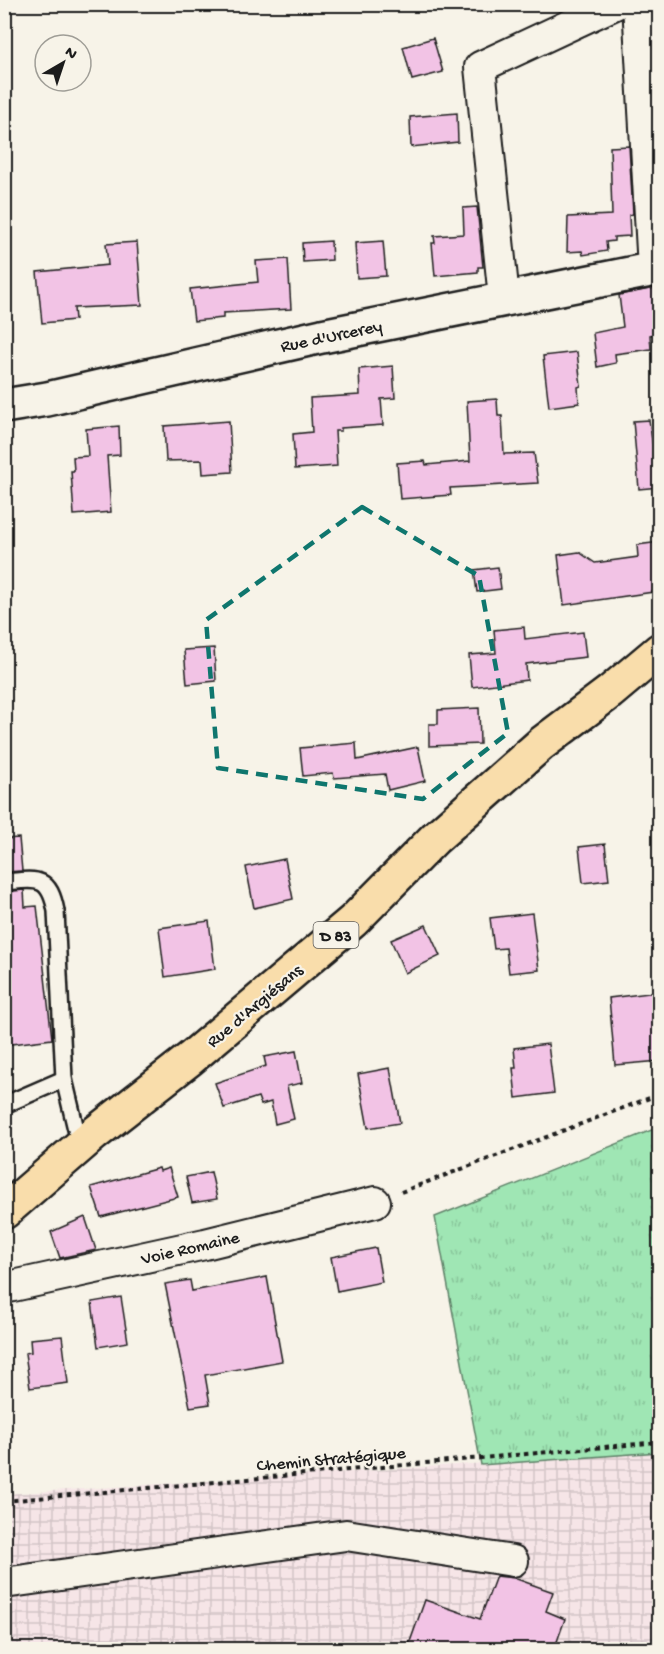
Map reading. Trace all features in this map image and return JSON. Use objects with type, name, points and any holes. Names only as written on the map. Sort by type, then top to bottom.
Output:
[{"type":"main road","name":"Rue d'Argiésans","points":[[4,1212],[80,1146],[191,1058],[353,921],[435,838],[541,744],[610,692],[660,650]]},
{"type":"street","points":[[504,298],[480,67],[615,4]]},
{"type":"street","points":[[638,4],[656,268]]},
{"type":"street","name":"Rue d'Urcerey","points":[[4,406],[504,298],[656,268]]},
{"type":"street","name":"Voie Romaine","points":[[4,1288],[205,1244],[375,1202]]},
{"type":"street","points":[[4,1583],[346,1535],[513,1561]]},
{"type":"lane","points":[[4,882],[33,879],[45,884],[52,891],[56,911],[64,1079],[80,1146]]},
{"type":"lane","points":[[4,1105],[64,1079]]},
{"type":"path","points":[[375,1202],[660,1094]]},
{"type":"path","name":"Chemin Stratégique","points":[[4,1501],[660,1442]]},
{"type":"highlighted area","points":[[362,507],[479,576],[508,733],[423,799],[218,768],[206,620]]},
{"type":"shaded area","points":[[659,1452],[659,1649],[5,1650],[5,1494]]},
{"type":"green space","points":[[659,1127],[659,1452],[481,1465],[435,1217]]},
{"type":"building","points":[[433,38],[443,72],[412,80],[403,47]]},
{"type":"building","points":[[457,113],[458,142],[411,147],[410,117]]},
{"type":"building","points":[[629,146],[633,214],[629,215],[630,236],[614,237],[614,241],[606,242],[607,251],[583,255],[582,251],[567,252],[568,217],[612,215],[610,147]]},
{"type":"building","points":[[477,207],[483,267],[478,267],[478,272],[435,276],[432,243],[435,243],[434,236],[464,234],[463,208]]},
{"type":"building","points":[[331,241],[332,260],[303,262],[302,243]]},
{"type":"building","points":[[383,241],[386,276],[357,278],[355,243]]},
{"type":"building","points":[[137,242],[142,305],[74,308],[75,320],[42,323],[37,272],[108,265],[106,244]]},
{"type":"building","points":[[288,259],[291,309],[223,313],[223,318],[194,321],[190,289],[258,282],[256,261]]},
{"type":"building","points":[[660,287],[660,334],[650,335],[651,349],[615,354],[616,363],[597,367],[593,333],[623,327],[619,295]]},
{"type":"building","points":[[577,352],[581,386],[578,387],[579,403],[549,407],[543,356]]},
{"type":"building","points":[[393,366],[395,398],[381,399],[383,425],[341,428],[341,431],[335,431],[337,466],[295,469],[293,434],[312,432],[310,398],[360,395],[359,369]]},
{"type":"building","points":[[497,399],[498,416],[502,416],[504,454],[534,453],[538,483],[450,488],[451,495],[400,499],[397,463],[425,461],[426,465],[470,461],[467,401]]},
{"type":"building","points":[[649,420],[659,487],[639,489],[633,421]]},
{"type":"building","points":[[229,421],[232,472],[203,474],[202,460],[166,461],[164,426]]},
{"type":"building","points":[[119,426],[120,455],[107,456],[111,512],[74,515],[71,471],[74,471],[73,457],[88,456],[86,429]]},
{"type":"building","points":[[660,542],[660,591],[564,605],[558,555],[579,552],[595,563],[638,557],[637,545]]},
{"type":"building","points":[[498,567],[501,589],[477,592],[474,570]]},
{"type":"building","points":[[524,627],[525,639],[583,632],[586,657],[526,664],[527,680],[472,687],[469,655],[496,653],[494,630]]},
{"type":"building","points":[[214,648],[216,681],[187,684],[184,650]]},
{"type":"building","points":[[479,708],[480,744],[429,746],[429,724],[438,724],[438,710]]},
{"type":"building","points":[[356,743],[357,760],[418,747],[425,781],[388,790],[385,774],[334,778],[333,773],[303,776],[300,748]]},
{"type":"building","points":[[19,838],[22,871],[4,872],[4,839]]},
{"type":"building","points":[[605,844],[609,880],[583,883],[579,847]]},
{"type":"building","points":[[285,859],[293,899],[254,908],[246,867]]},
{"type":"building","points":[[24,890],[25,907],[37,906],[52,1039],[4,1045],[4,892]]},
{"type":"building","points":[[532,913],[539,970],[509,973],[506,948],[494,949],[490,918]]},
{"type":"building","points":[[209,921],[215,969],[165,977],[159,928]]},
{"type":"building","points":[[426,925],[440,956],[405,973],[391,940]]},
{"type":"building","points":[[657,992],[660,1061],[615,1065],[609,998]]},
{"type":"building","points":[[548,1044],[554,1093],[516,1098],[514,1048]]},
{"type":"building","points":[[296,1051],[302,1083],[287,1086],[294,1119],[275,1124],[271,1102],[261,1105],[258,1097],[224,1108],[215,1083],[266,1066],[264,1057]]},
{"type":"building","points":[[390,1068],[400,1123],[368,1128],[358,1074]]},
{"type":"building","points":[[159,1168],[160,1171],[169,1168],[178,1197],[101,1217],[91,1187]]},
{"type":"building","points":[[211,1172],[217,1199],[192,1203],[186,1177]]},
{"type":"building","points":[[85,1217],[96,1250],[60,1258],[51,1232]]},
{"type":"building","points":[[376,1248],[382,1282],[337,1291],[331,1257]]},
{"type":"building","points":[[267,1277],[282,1361],[205,1375],[210,1404],[190,1407],[165,1284],[190,1280],[192,1291]]},
{"type":"building","points":[[121,1297],[128,1342],[98,1347],[92,1302]]},
{"type":"building","points":[[62,1336],[68,1383],[30,1388],[25,1353],[31,1352],[30,1339]]},
{"type":"building","points":[[496,1576],[514,1578],[553,1592],[546,1611],[565,1619],[554,1650],[407,1650],[425,1600],[480,1619]]}]
